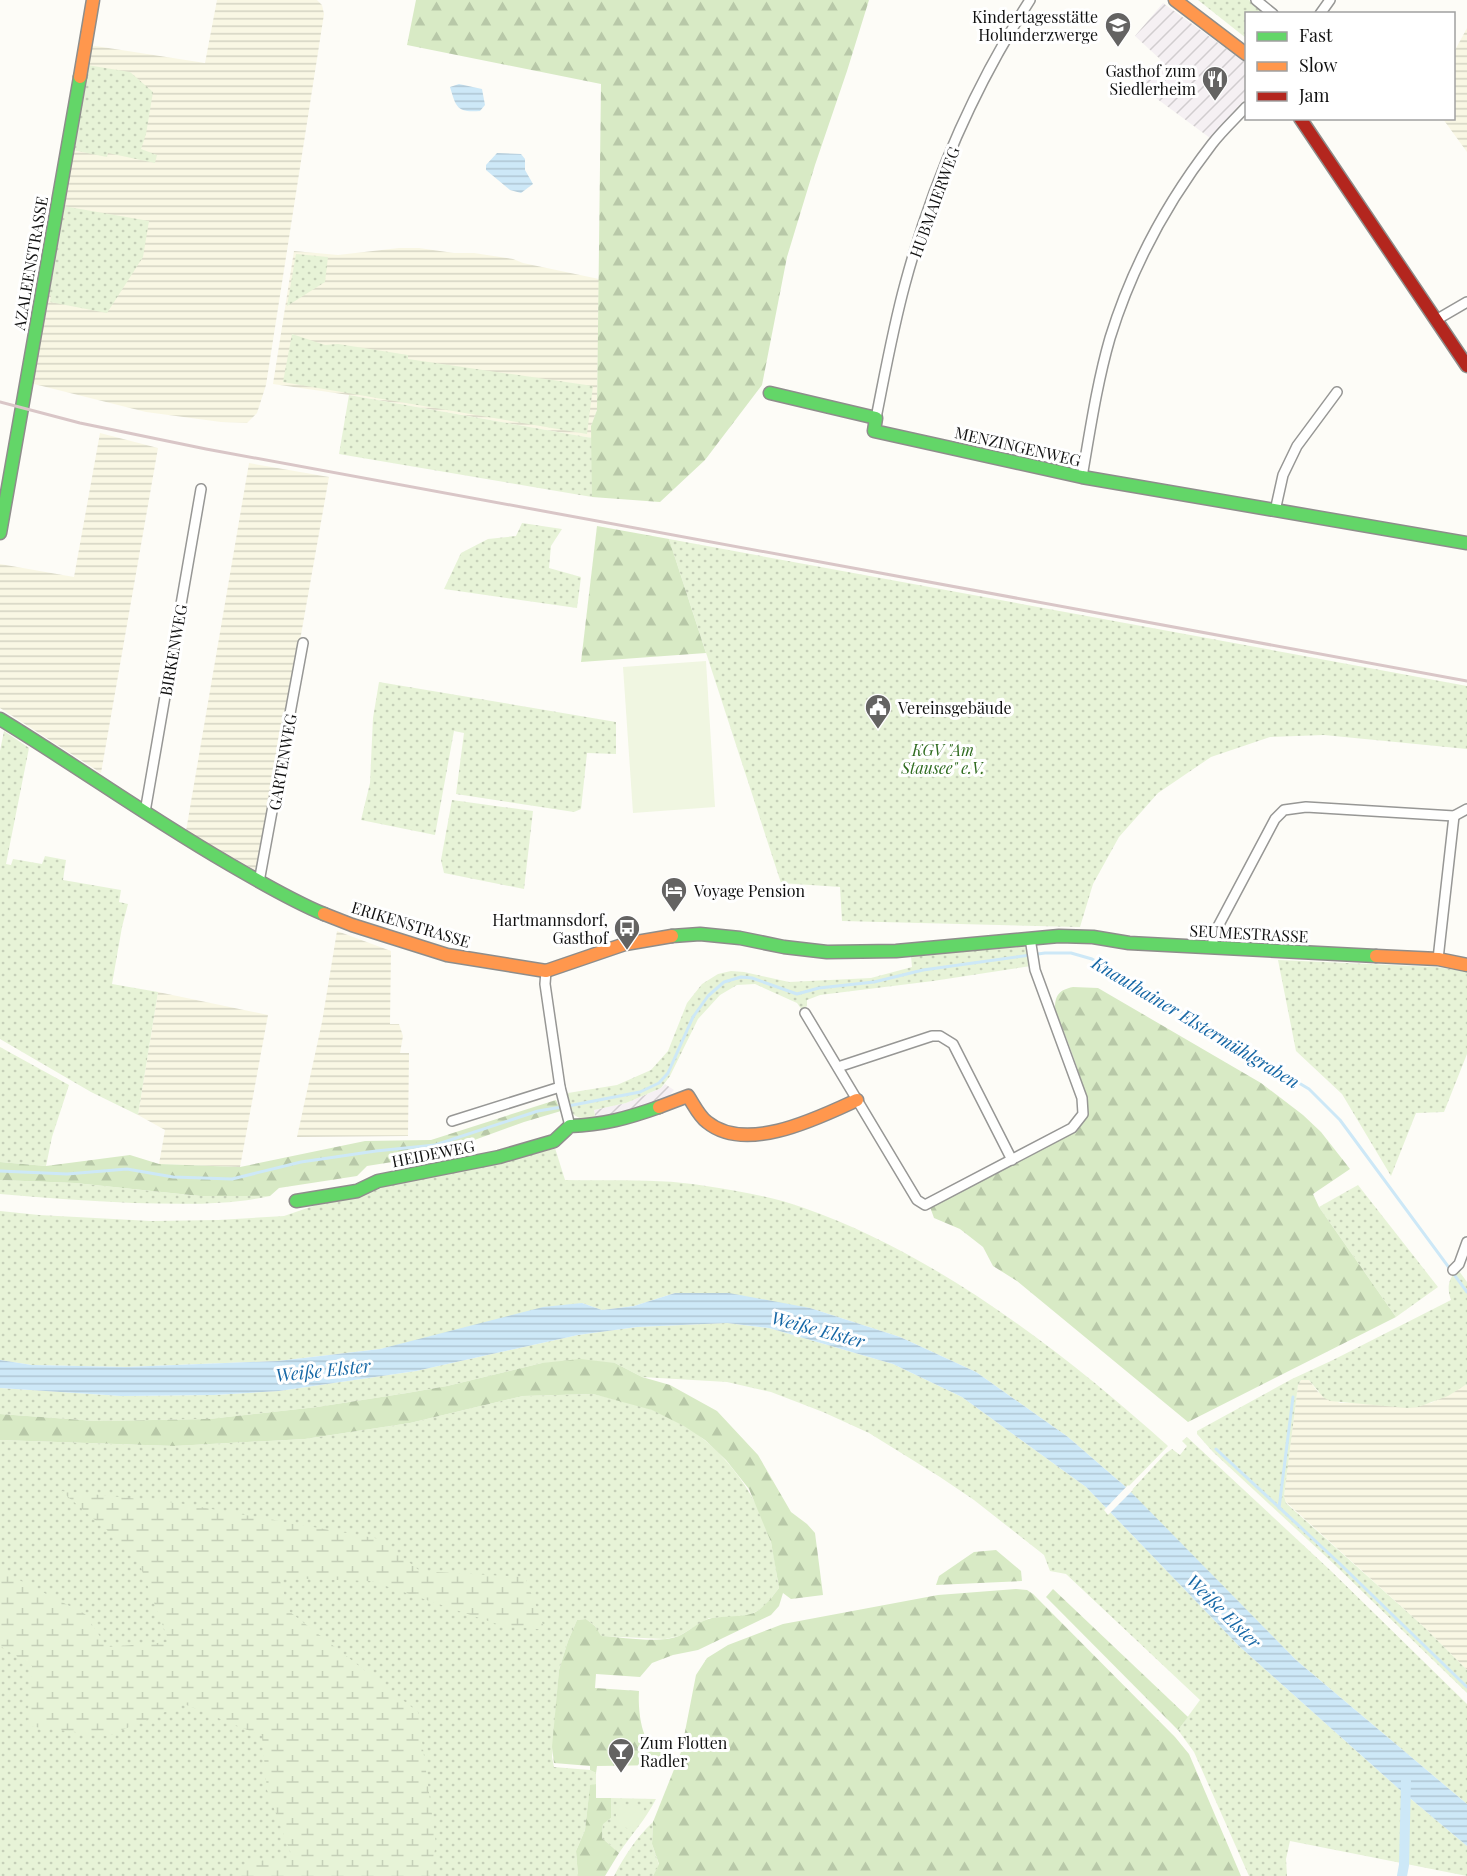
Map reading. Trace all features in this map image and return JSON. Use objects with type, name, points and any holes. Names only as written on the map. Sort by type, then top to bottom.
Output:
[{"type":"street","name":"AZALEENSTRASSE","points":[[0,533],[93,0]]},
{"type":"street","name":"HUBMAIERWEG","points":[[876,418],[905,283],[932,199],[978,89],[1030,0]]},
{"type":"street","points":[[1174,0],[1245,53]]},
{"type":"street","points":[[1256,0],[1271,12]]},
{"type":"street","points":[[1082,477],[1110,339],[1128,288],[1159,222],[1185,180],[1213,142],[1245,108]]},
{"type":"street","points":[[1301,120],[1467,366]]},
{"type":"street","points":[[1436,320],[1467,302]]},
{"type":"street","points":[[1275,511],[1283,475],[1297,446],[1337,392]]},
{"type":"street","points":[[770,393],[876,418]]},
{"type":"street","name":"MENZINGENWEG","points":[[876,418],[874,430],[1082,477],[1467,543]]},
{"type":"street","name":"BIRKENWEG","points":[[145,812],[201,489]]},
{"type":"street","name":"GARTENWEG","points":[[259,882],[303,643]]},
{"type":"street","name":"ERIKENSTRASSE","points":[[0,719],[196,846],[300,904],[352,925],[447,956],[546,971],[625,944],[660,937],[700,934],[740,938],[819,952],[896,951]]},
{"type":"street","points":[[1212,948],[1214,934],[1275,819],[1284,810],[1306,807],[1454,816],[1467,809]]},
{"type":"street","points":[[1438,959],[1454,816]]},
{"type":"street","name":"SEUMESTRASSE","points":[[896,951],[1030,944],[1059,936],[1212,948],[1438,959],[1467,965]]},
{"type":"street","points":[[805,1013],[917,1200],[925,1205],[1072,1128],[1083,1114],[1082,1098],[1033,963],[1030,944]]},
{"type":"street","points":[[546,971],[545,984],[560,1087],[570,1126],[598,1125],[632,1117],[688,1096],[707,1122],[716,1128],[740,1135],[754,1135],[814,1120],[857,1100]]},
{"type":"street","points":[[838,1067],[932,1036],[940,1036],[953,1044],[1012,1160]]},
{"type":"street","name":"HEIDEWEG","points":[[452,1121],[560,1087]]},
{"type":"street","name":"HEIDEWEG","points":[[296,1201],[357,1191],[378,1181],[505,1155],[554,1141],[570,1126]]},
{"type":"street","points":[[1453,1270],[1459,1264],[1467,1242]]},
{"type":"shaded area","points":[[217,0],[317,0],[322,5],[324,14],[266,385],[257,413],[247,423],[221,422],[146,412],[30,383],[89,45],[205,63]]},
{"type":"shaded area","points":[[1163,3],[1245,62],[1245,99],[1210,138],[1141,87],[1161,60],[1135,36]]},
{"type":"shaded area","points":[[1467,28],[1467,152],[1444,120],[1455,120],[1455,50]]},
{"type":"shaded area","points":[[399,248],[474,253],[513,259],[599,279],[597,410],[591,426],[592,438],[349,395],[273,384],[294,251],[338,255]]},
{"type":"shaded area","points":[[100,433],[158,448],[101,773],[0,708],[0,564],[74,577]]},
{"type":"shaded area","points":[[249,463],[329,477],[260,866],[255,870],[186,831]]},
{"type":"shaded area","points":[[337,931],[391,951],[390,1024],[399,1024],[403,1036],[400,1053],[409,1053],[408,1136],[297,1137],[322,1022]]},
{"type":"shaded area","points":[[158,992],[268,1015],[240,1167],[159,1164],[165,1130],[138,1115]]},
{"type":"shaded area","points":[[665,1084],[674,1090],[667,1098],[630,1112],[596,1120],[594,1110],[626,1103],[661,1088]]},
{"type":"shaded area","points":[[1301,1380],[1309,1380],[1318,1392],[1340,1403],[1431,1403],[1467,1384],[1467,1670],[1424,1627],[1286,1502],[1284,1496],[1288,1461],[1298,1385]]},
{"type":"green space","points":[[416,0],[869,0],[787,257],[762,385],[705,460],[660,502],[592,497],[591,426],[597,410],[601,84],[407,45]]},
{"type":"green space","points":[[1198,0],[1249,0],[1266,12],[1245,12],[1245,37]]},
{"type":"green space","points":[[87,65],[130,72],[153,92],[146,134],[141,149],[157,155],[155,163],[108,153],[107,157],[72,150]]},
{"type":"green space","points":[[63,206],[149,221],[143,257],[107,313],[50,302],[51,296],[48,293]]},
{"type":"green space","points":[[296,254],[328,257],[325,282],[287,306]]},
{"type":"green space","points":[[292,334],[325,345],[338,344],[408,355],[408,359],[593,386],[587,434],[283,382]]},
{"type":"green space","points":[[349,395],[592,438],[592,497],[339,454]]},
{"type":"green space","points":[[522,523],[562,529],[551,546],[549,568],[581,577],[577,608],[444,589],[461,553],[488,539],[516,536]]},
{"type":"green space","points":[[597,526],[669,539],[706,653],[581,662]]},
{"type":"green space","name":"KGV \"Am Stausee\" e.V.","points":[[669,539],[1467,686],[1467,749],[1324,735],[1270,737],[1211,757],[1158,793],[1119,837],[1093,884],[1080,927],[842,921],[840,887],[781,883]]},
{"type":"green space","points":[[706,661],[715,807],[633,813],[623,667]]},
{"type":"green space","points":[[379,682],[616,722],[616,754],[587,753],[581,809],[574,812],[456,794],[464,733],[454,731],[435,835],[361,820],[370,783],[373,718]]},
{"type":"green space","points":[[4,731],[29,748],[6,864],[11,865],[13,859],[42,864],[45,856],[66,860],[63,880],[121,890],[119,902],[128,904],[112,984],[158,992],[138,1115],[91,1092],[0,1039],[0,751]]},
{"type":"green space","points":[[452,800],[533,811],[524,889],[444,873],[441,860]]},
{"type":"green space","points":[[1020,943],[1029,951],[1031,966],[820,995],[807,1000],[807,1006],[802,1010],[797,1003],[755,984],[737,985],[720,995],[698,1019],[670,1076],[661,1088],[626,1103],[594,1110],[596,1120],[578,1117],[567,1106],[568,1093],[617,1085],[651,1070],[668,1051],[687,1003],[702,984],[718,974],[731,971],[744,972],[789,982],[871,978],[912,967],[911,956]]},
{"type":"green space","points":[[1278,960],[1437,967],[1467,972],[1467,1054],[1444,1112],[1416,1113],[1391,1176],[1342,1094],[1296,1051]]},
{"type":"green space","points":[[1073,987],[1098,988],[1261,1083],[1321,1132],[1350,1169],[1313,1194],[1319,1207],[1396,1317],[1188,1422],[1017,1281],[993,1266],[983,1247],[960,1229],[934,1218],[930,1207],[1074,1131],[1084,1120],[1087,1107],[1085,1094],[1055,1009],[1059,994]]},
{"type":"green space","points":[[0,1047],[69,1085],[52,1137],[46,1166],[0,1162]]},
{"type":"green space","points":[[556,1100],[561,1111],[458,1146],[411,1159],[367,1166],[357,1176],[279,1188],[270,1196],[200,1196],[75,1183],[0,1180],[0,1162],[46,1166],[130,1155],[159,1164],[240,1167],[365,1141],[431,1140]]},
{"type":"green space","points":[[555,1148],[565,1180],[689,1183],[792,1204],[853,1228],[950,1279],[997,1309],[1086,1376],[1168,1446],[1127,1488],[1068,1437],[976,1372],[900,1337],[810,1308],[675,1293],[634,1306],[602,1310],[582,1303],[380,1349],[278,1361],[126,1367],[32,1365],[0,1360],[0,1211],[151,1221],[284,1216],[392,1183],[502,1163]]},
{"type":"green space","points":[[0,1180],[75,1183],[200,1196],[270,1196],[202,1204],[133,1203],[0,1194]]},
{"type":"green space","points":[[1358,1185],[1438,1287],[1396,1317],[1319,1207]]},
{"type":"green space","points":[[1455,1271],[1459,1271],[1467,1282],[1467,1384],[1448,1396],[1418,1407],[1407,1408],[1330,1401],[1323,1397],[1309,1380],[1301,1380],[1298,1385],[1284,1496],[1286,1503],[1424,1627],[1467,1670],[1467,1693],[1335,1565],[1213,1452],[1197,1434],[1197,1431],[1292,1379],[1451,1300],[1449,1285]]},
{"type":"green space","points":[[727,1323],[769,1328],[893,1364],[962,1397],[1086,1487],[1239,1646],[1399,1789],[1467,1846],[1467,1876],[1290,1841],[1286,1859],[1287,1876],[1249,1876],[1194,1752],[1178,1730],[1200,1700],[1066,1574],[1050,1571],[1044,1555],[974,1500],[869,1433],[771,1392],[727,1382],[642,1377],[615,1363],[542,1363],[447,1386],[407,1393],[317,1407],[209,1419],[96,1421],[0,1414],[0,1388],[121,1396],[214,1395],[279,1391],[416,1371],[578,1335],[637,1327]]},
{"type":"green space","points":[[580,1359],[615,1363],[642,1377],[670,1385],[717,1411],[758,1455],[791,1512],[815,1533],[823,1595],[791,1599],[783,1593],[779,1606],[771,1615],[698,1650],[673,1655],[652,1663],[640,1677],[596,1674],[595,1688],[639,1691],[643,1730],[655,1749],[669,1753],[666,1765],[597,1766],[596,1773],[590,1770],[590,1766],[554,1763],[552,1747],[559,1670],[577,1620],[586,1619],[595,1626],[601,1636],[661,1640],[679,1636],[708,1619],[743,1616],[756,1612],[779,1588],[771,1542],[749,1489],[726,1460],[705,1440],[684,1426],[652,1410],[593,1394],[523,1396],[410,1423],[305,1439],[174,1446],[0,1440],[0,1414],[96,1421],[209,1419],[317,1407],[407,1393],[447,1386],[542,1363]]},
{"type":"green space","points":[[593,1394],[650,1409],[671,1418],[692,1430],[727,1461],[754,1500],[764,1521],[779,1588],[764,1607],[746,1617],[709,1618],[679,1636],[665,1639],[600,1636],[595,1626],[586,1619],[577,1620],[559,1670],[552,1757],[554,1767],[590,1770],[596,1773],[596,1784],[590,1786],[585,1830],[576,1851],[578,1876],[0,1876],[0,1440],[174,1446],[305,1439],[410,1423],[523,1396]]},
{"type":"green space","points":[[1187,1437],[1330,1570],[1467,1704],[1467,1804],[1296,1660],[1130,1492],[1165,1454],[1172,1449],[1180,1455],[1187,1446],[1182,1441]]},
{"type":"green space","points":[[61,1491],[178,1503],[380,1539],[420,1571],[525,1577],[545,1630],[497,1624],[371,1581],[279,1578],[290,1612],[418,1712],[436,1844],[430,1876],[239,1876],[253,1861],[293,1859],[267,1790],[262,1736],[184,1704],[108,1736],[27,1726],[32,1666],[0,1646],[0,1570],[85,1614],[107,1647],[169,1642],[136,1555]]},
{"type":"green space","points":[[996,1550],[1021,1571],[1022,1581],[936,1585],[939,1576],[974,1552]]},
{"type":"green space","points":[[1053,1589],[1188,1717],[1178,1730],[1046,1597]]},
{"type":"green space","points":[[1027,1590],[1033,1594],[1175,1737],[1189,1754],[1241,1876],[653,1876],[659,1864],[652,1844],[653,1822],[681,1752],[696,1675],[707,1658],[728,1645],[783,1624],[938,1595]]},
{"type":"green space","points":[[596,1784],[596,1798],[611,1798],[611,1818],[603,1824],[602,1838],[619,1853],[605,1876],[578,1876],[576,1851],[585,1830],[590,1785]]},
{"type":"green space","points":[[611,1798],[656,1799],[619,1853],[602,1838],[603,1823],[611,1818]]},
{"type":"green space","points":[[616,1804],[644,1806],[642,1817],[628,1829],[616,1821]]},
{"type":"green space","points":[[653,1822],[652,1844],[659,1865],[653,1876],[614,1876],[631,1847]]},
{"type":"water","points":[[459,84],[482,89],[485,105],[480,111],[462,110],[456,104],[450,87]]},
{"type":"water","points":[[497,153],[521,154],[525,159],[525,170],[533,184],[521,193],[510,190],[486,170],[486,165]]},
{"type":"water","name":"Weiße Elster","points":[[675,1293],[729,1293],[810,1308],[900,1337],[976,1372],[1068,1437],[1127,1488],[1296,1660],[1467,1804],[1467,1846],[1399,1789],[1239,1646],[1086,1487],[962,1397],[893,1364],[769,1328],[727,1323],[637,1327],[578,1335],[416,1371],[279,1391],[214,1395],[121,1396],[0,1388],[0,1360],[32,1365],[126,1367],[278,1361],[380,1349],[543,1307],[582,1303],[602,1310],[634,1306]]},
{"type":"pier","points":[[1128,1485],[1133,1490],[1108,1515],[1104,1510]]},
{"type":"waterway","name":"Knauthainer Elstermühlgraben","points":[[568,1106],[640,1092],[659,1083],[668,1073],[693,1017],[708,996],[724,982],[741,977],[752,978],[797,994],[819,988],[874,982],[923,970],[1045,953],[1071,953],[1092,959],[1309,1089],[1340,1120],[1467,1292]]},
{"type":"waterway","name":"Knauthainer Elstermühlgraben","points":[[0,1171],[67,1174],[127,1169],[173,1177],[232,1179],[301,1162],[435,1145],[538,1111],[562,1107]]},
{"type":"waterway","points":[[1279,1508],[1293,1397]]},
{"type":"waterway","points":[[1216,1449],[1338,1562],[1467,1687]]},
{"type":"waterway","points":[[1402,1876],[1406,1781]]},
{"type":"railway","points":[[0,402],[80,423],[206,449],[1467,681]]},
{"type":"traffic: fast","points":[[0,533],[80,77]]},
{"type":"traffic: fast","points":[[770,393],[876,418],[874,431],[1082,477],[1467,543]]},
{"type":"traffic: fast","points":[[0,719],[212,854],[282,894],[324,914]]},
{"type":"traffic: fast","points":[[672,936],[700,934],[740,938],[784,947],[827,952],[896,951],[1059,936],[1093,937],[1129,943],[1376,956]]},
{"type":"traffic: fast","points":[[296,1201],[357,1191],[378,1181],[499,1157],[554,1141],[570,1126],[615,1120],[659,1107]]},
{"type":"traffic: slow","points":[[80,77],[93,0]]},
{"type":"traffic: slow","points":[[1175,0],[1245,53]]},
{"type":"traffic: slow","points":[[324,914],[447,955],[546,971],[625,944],[672,936]]},
{"type":"traffic: slow","points":[[1376,956],[1438,959],[1467,965]]},
{"type":"traffic: slow","points":[[659,1107],[688,1096],[707,1122],[723,1131],[741,1135],[782,1130],[823,1116],[857,1100]]},
{"type":"traffic: jam","points":[[1301,120],[1467,366]]},
{"type":"place","name":"Kindertagesstätte Holunderzwerge","points":[[1118,48]]},
{"type":"place","name":"Gasthof zum Siedlerheim","points":[[1215,102]]},
{"type":"place","name":"Vereinsgebäude","points":[[878,730]]},
{"type":"place","name":"Voyage Pension","points":[[674,913]]},
{"type":"place","name":"Hartmannsdorf, Gasthof","points":[[627,951]]},
{"type":"place","name":"Zum Flotten Radler","points":[[621,1774]]}]
